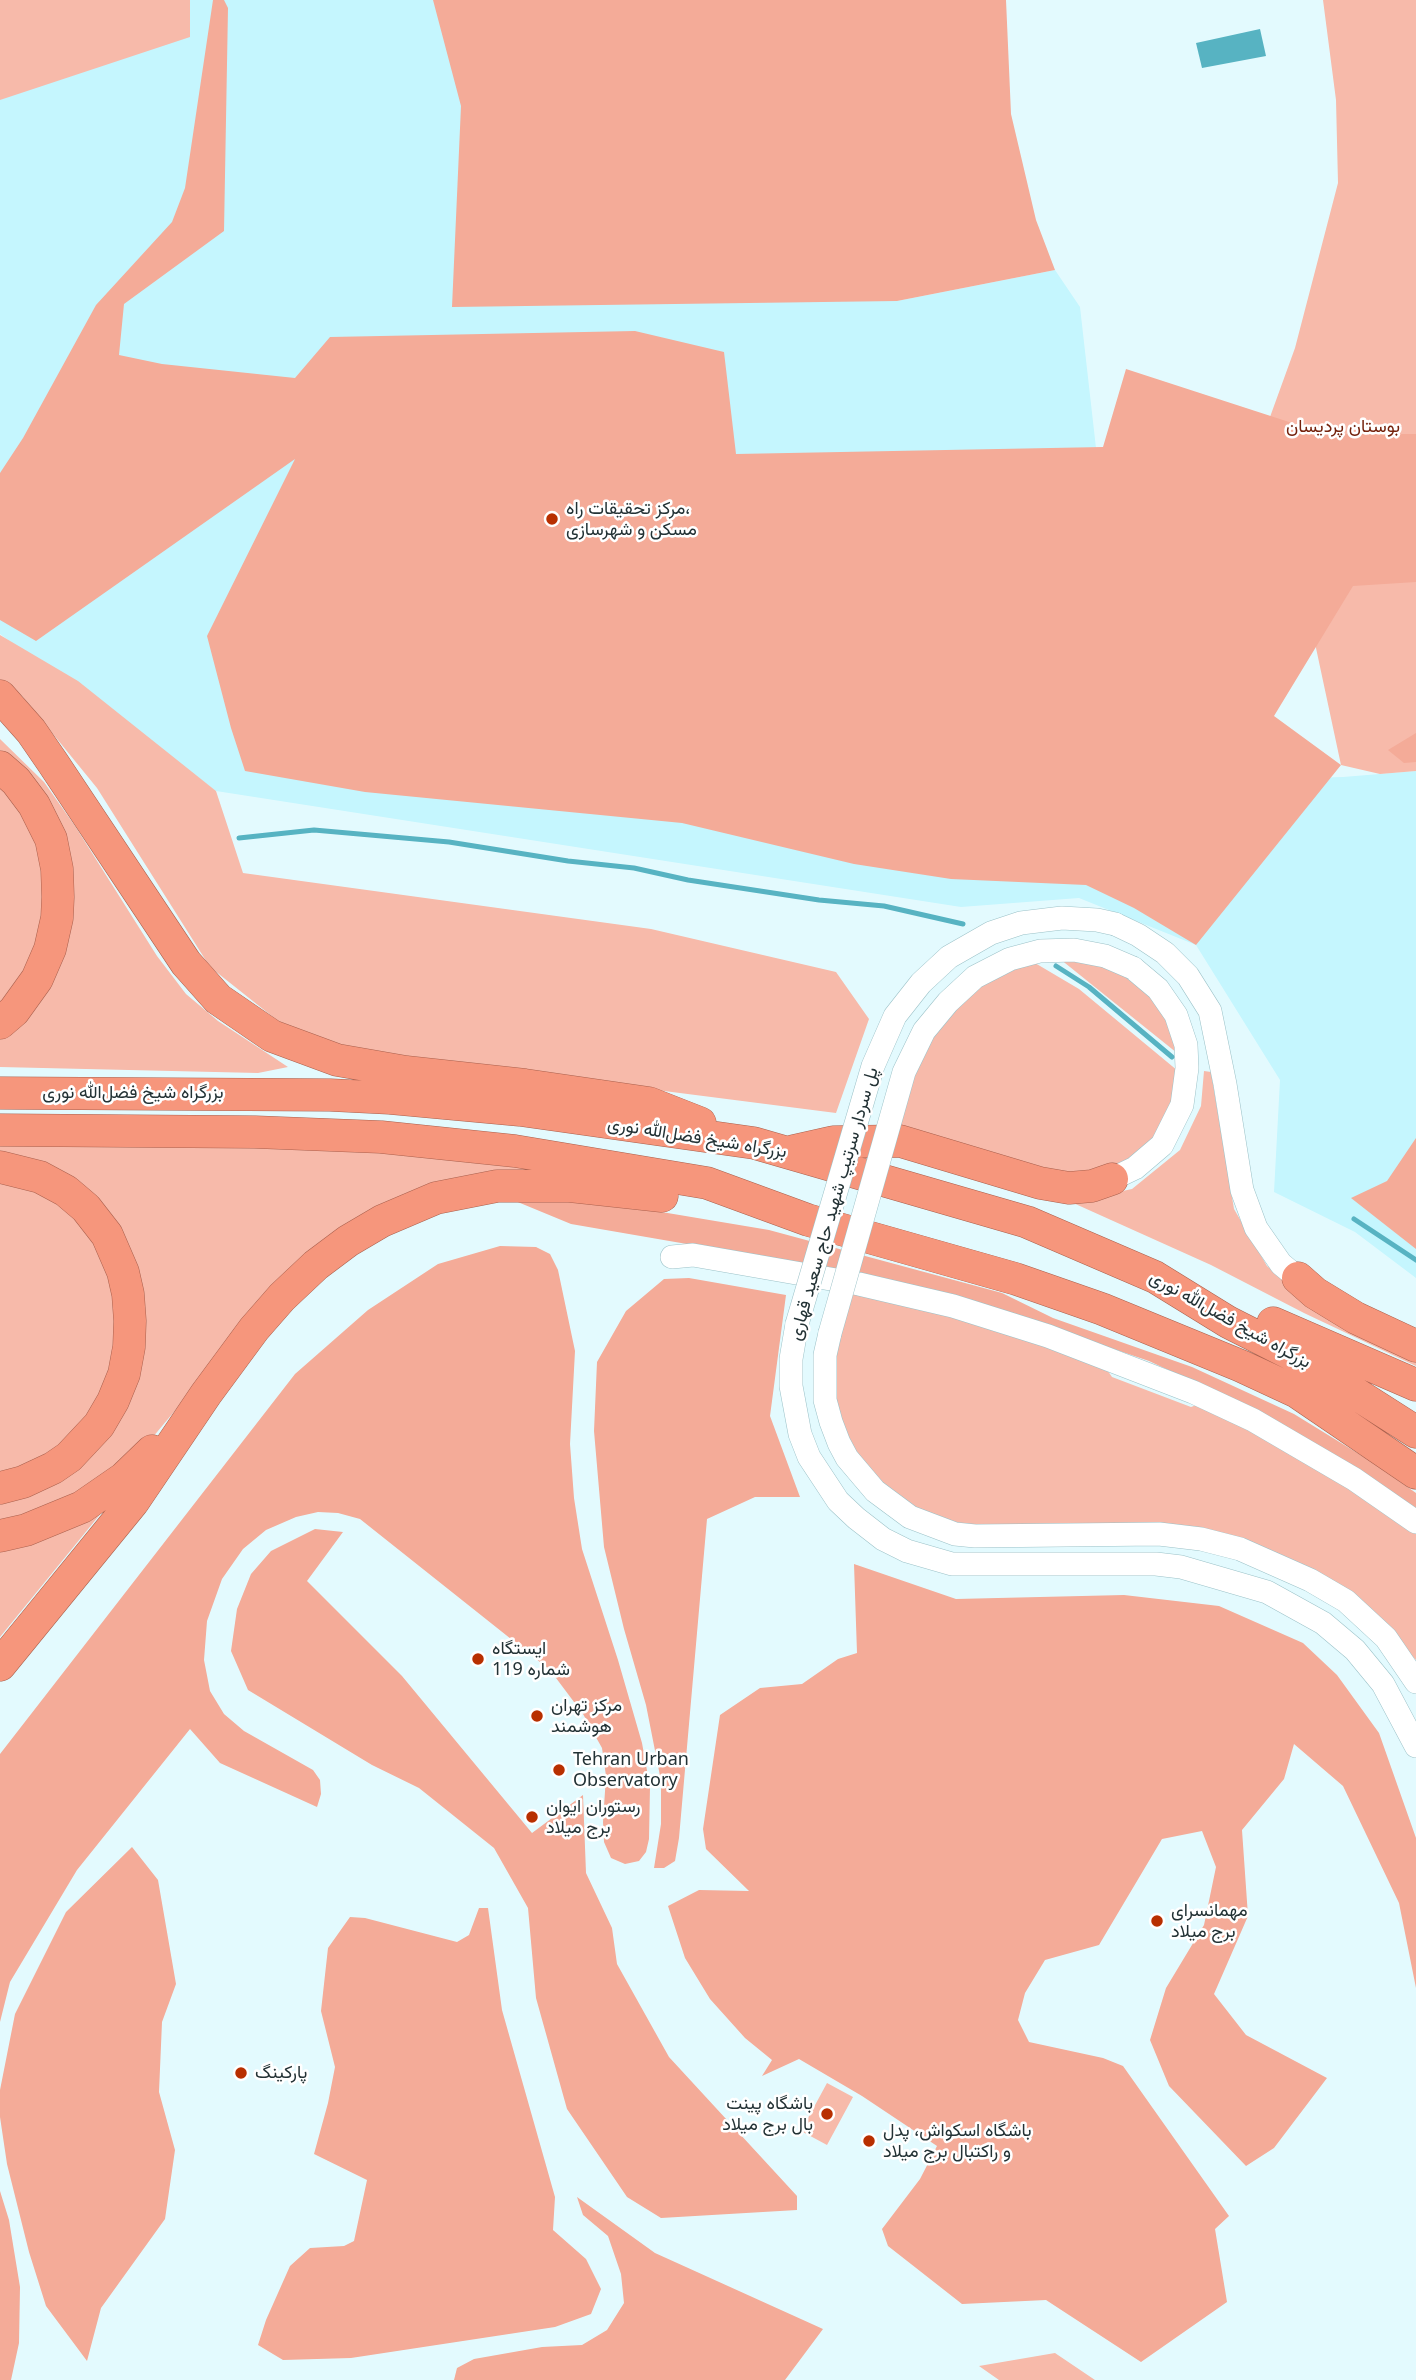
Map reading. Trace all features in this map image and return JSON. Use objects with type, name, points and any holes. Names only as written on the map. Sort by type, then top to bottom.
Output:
[{"type":"highway","points":[[0,696],[31,730],[186,963],[218,999],[272,1036],[313,1053],[406,1072],[525,1085],[649,1103],[754,1143]]},
{"type":"highway","points":[[0,718],[53,763]]},
{"type":"highway","points":[[0,767],[34,805],[51,839],[57,869],[58,897],[57,918],[50,949],[37,979],[14,1011],[0,1023]]},
{"type":"highway","name":"بزرگراه شیخ فضل‌الله نوری","points":[[0,1093],[305,1094],[390,1098],[520,1110],[754,1143],[1027,1222],[1156,1277],[1228,1322],[1303,1360],[1416,1432]]},
{"type":"highway","name":"بزرگراه شیخ فضل‌الله نوری","points":[[0,1130],[268,1132],[381,1137],[502,1149],[707,1183],[808,1220],[1016,1279],[1102,1309],[1228,1360],[1297,1392],[1416,1473]]},
{"type":"highway","points":[[789,1152],[833,1142],[900,1141],[1040,1183],[1069,1188],[1092,1186],[1112,1179]]},
{"type":"highway","points":[[0,1167],[40,1177],[66,1191],[86,1208],[107,1235],[123,1272],[130,1321],[124,1374],[113,1401],[99,1424],[77,1449],[53,1468],[0,1489]]},
{"type":"highway","points":[[0,1665],[133,1502],[254,1329],[282,1297],[316,1265],[348,1241],[382,1221],[436,1198],[497,1186],[570,1186],[646,1193],[808,1220]]},
{"type":"highway","points":[[1156,1277],[1236,1306],[1416,1385]]},
{"type":"highway","points":[[1298,1278],[1315,1293],[1356,1318],[1416,1346]]},
{"type":"highway","points":[[0,1536],[55,1520],[103,1494],[124,1478],[206,1394]]},
{"type":"street","name":"پل سردار سرتیپ شهید حاج سعید قهاری","points":[[1298,1278],[1281,1264],[1256,1228],[1242,1190],[1210,1012],[1188,976],[1165,953],[1115,924],[1097,919],[1062,918],[1021,923],[991,933],[949,957],[921,983],[895,1016],[873,1066],[797,1324],[791,1359],[791,1386],[800,1434],[809,1457],[838,1500],[883,1539],[907,1551],[952,1564],[1156,1564],[1181,1567],[1244,1584],[1285,1601],[1340,1635],[1370,1666],[1383,1684],[1416,1746]]},
{"type":"street","name":"پل سردار سرتیپ شهید حاج سعید قهاری","points":[[1112,1179],[1135,1168],[1162,1145],[1182,1105],[1187,1068],[1186,1045],[1176,1015],[1158,989],[1133,968],[1105,956],[1074,950],[1030,954],[1010,959],[975,976],[948,1002],[924,1031],[904,1072],[830,1333],[825,1355],[825,1400],[831,1422],[847,1458],[875,1491],[910,1517],[954,1534],[1159,1534],[1201,1539],[1240,1549],[1310,1580],[1346,1601],[1386,1638],[1412,1675]]},
{"type":"street","points":[[672,1257],[693,1255],[859,1284],[953,1306],[1048,1336],[1170,1382],[1253,1420],[1354,1479],[1416,1522]]},
{"type":"street","points":[[1156,1564],[1159,1534]]},
{"type":"shaded area","name":"مرکز تحقیقات راه، مسکن و شهرسازی","points":[[0,0],[467,0],[897,301],[1055,270],[1080,307],[1134,783],[1343,777],[1416,771],[1416,1278],[1355,1232],[1274,1192],[1280,1080],[1196,945],[1079,898],[961,907],[216,791],[0,634]]},
{"type":"shaded area","name":"مرکز تحقیقات راه، مسکن و شهرسازی","points":[[213,0],[224,0],[228,8],[224,231],[124,304],[119,355],[162,364],[295,378],[330,337],[635,331],[724,352],[736,454],[1103,447],[1126,369],[1326,434],[1416,434],[1416,582],[1353,586],[1274,716],[1341,765],[1196,945],[1134,908],[1086,885],[951,879],[854,864],[682,823],[365,792],[245,771],[207,636],[295,459],[36,641],[0,620],[0,473],[23,438],[96,305],[172,222],[185,188]]},
{"type":"shaded area","points":[[433,0],[1006,0],[1011,114],[1036,220],[1055,270],[897,301],[452,307],[461,106]]},
{"type":"shaded area","points":[[1416,733],[1416,762],[1404,763],[1388,750]]},
{"type":"shaded area","points":[[1416,1138],[1416,1249],[1351,1198],[1387,1181]]},
{"type":"shaded area","points":[[508,1198],[578,1198],[769,1230],[1002,1293],[1053,1318],[1192,1367],[1294,1414],[1372,1462],[1416,1493],[1416,1515],[1243,1405],[1149,1361],[978,1303],[791,1262],[571,1224]]},
{"type":"shaded area","points":[[500,1246],[536,1247],[550,1254],[558,1270],[575,1351],[570,1444],[574,1498],[582,1549],[642,1743],[650,1787],[649,1839],[646,1852],[639,1861],[625,1864],[611,1858],[604,1842],[606,1776],[602,1748],[583,1714],[550,1670],[360,1519],[338,1513],[318,1512],[296,1517],[266,1530],[243,1549],[222,1579],[207,1621],[204,1660],[210,1691],[224,1714],[244,1731],[313,1770],[320,1780],[321,1794],[317,1807],[220,1763],[190,1729],[77,1870],[10,1982],[0,2022],[0,1754],[295,1374],[368,1310],[438,1264]]},
{"type":"shaded area","points":[[689,1278],[786,1295],[770,1416],[800,1497],[755,1497],[707,1519],[679,1838],[675,1861],[664,1868],[654,1868],[661,1824],[661,1781],[646,1705],[604,1547],[594,1431],[597,1362],[626,1311],[664,1279]]},
{"type":"shaded area","points":[[315,1529],[343,1532],[307,1581],[402,1676],[532,1833],[583,1795],[586,1873],[612,1928],[617,1964],[669,2057],[797,2196],[797,2210],[661,2218],[627,2197],[567,2109],[536,1998],[528,1908],[494,1848],[419,1788],[372,1765],[248,1690],[231,1651],[237,1609],[251,1574],[271,1551]]},
{"type":"shaded area","points":[[854,1564],[956,1599],[1124,1595],[1219,1606],[1303,1643],[1337,1675],[1379,1733],[1416,1838],[1416,1988],[1399,1903],[1343,1786],[1294,1744],[1284,1779],[1242,1830],[1248,1916],[1214,1994],[1246,2035],[1327,2078],[1274,2148],[1246,2166],[1169,2086],[1150,2040],[1166,1988],[1204,1925],[1216,1867],[1202,1831],[1162,1839],[1099,1945],[1045,1960],[1025,1993],[1018,2020],[1029,2042],[1103,2058],[1123,2066],[1229,2216],[1215,2229],[1227,2302],[1141,2362],[1046,2300],[962,2304],[888,2246],[882,2229],[920,2179],[937,2146],[862,2096],[799,2059],[762,2076],[772,2060],[745,2038],[710,1999],[685,1958],[668,1906],[699,1890],[749,1891],[706,1849],[703,1829],[720,1715],[760,1688],[802,1684],[838,1659],[857,1653]]},
{"type":"shaded area","points":[[132,1847],[158,1880],[176,1984],[162,2022],[159,2092],[175,2150],[165,2219],[101,2308],[87,2361],[46,2306],[7,2164],[0,2117],[0,2090],[15,2014],[66,1912]]},
{"type":"shaded area","points":[[479,1908],[488,1908],[502,2010],[555,2197],[553,2230],[586,2259],[601,2289],[591,2314],[555,2327],[351,2358],[283,2360],[258,2345],[290,2266],[310,2248],[344,2246],[354,2241],[367,2180],[314,2154],[335,2067],[321,2011],[328,1948],[350,1917],[365,1918],[457,1942],[469,1935]]},
{"type":"shaded area","points":[[0,2191],[9,2220],[20,2287],[19,2343],[11,2380],[0,2380]]},
{"type":"shaded area","points":[[577,2197],[655,2253],[823,2329],[785,2380],[454,2380],[457,2368],[474,2359],[542,2347],[582,2345],[607,2330],[624,2303],[621,2274],[608,2236],[583,2215]]},
{"type":"green space","points":[[0,0],[190,0],[190,37],[0,100]]},
{"type":"green space","name":"بوستان پردیسان","points":[[1323,0],[1416,0],[1416,771],[1380,774],[1341,765],[1269,428],[1270,417],[1295,348],[1338,183],[1336,100]]},
{"type":"green space","points":[[0,635],[78,681],[216,791],[243,873],[651,929],[836,972],[869,1019],[836,1113],[352,1051],[278,1021],[210,967],[97,788],[22,696],[0,680]]},
{"type":"green space","points":[[0,739],[44,782],[157,956],[186,994],[218,1021],[288,1067],[258,1073],[0,1067],[0,1032],[62,938],[18,768],[0,751]]},
{"type":"green space","points":[[0,778],[43,846],[42,947],[0,1010]]},
{"type":"green space","points":[[1060,959],[1114,969],[1141,986],[1163,1013],[1177,1053]]},
{"type":"green space","points":[[1035,963],[1079,989],[1178,1071],[1177,1086],[1164,1126],[1144,1148],[1121,1164],[1080,1178],[897,1129],[913,1077],[938,1025],[983,982],[1009,970]]},
{"type":"green space","points":[[1204,1071],[1211,1072],[1234,1209],[1267,1266],[1329,1317],[1416,1358],[1416,1366],[1211,1265],[1071,1202],[1132,1189],[1180,1150],[1201,1106]]},
{"type":"green space","points":[[97,1143],[378,1150],[642,1181],[447,1184],[235,1339],[142,1450],[103,1485],[0,1528],[0,1498],[115,1415],[124,1250],[0,1158],[0,1144]]},
{"type":"green space","points":[[0,1175],[34,1183],[82,1218],[121,1302],[113,1379],[67,1445],[0,1480]]},
{"type":"green space","points":[[849,1291],[945,1312],[1101,1361],[1112,1377],[1191,1407],[1202,1403],[1244,1423],[1416,1530],[1416,1660],[1402,1646],[1277,1554],[975,1528],[927,1515],[874,1478],[846,1436],[835,1405],[835,1346]]},
{"type":"green space","points":[[111,1501],[0,1637],[0,1543]]},
{"type":"green space","name":"باشگاه پینت بال برج میلاد","points":[[827,2083],[853,2097],[827,2145],[801,2131]]},
{"type":"green space","points":[[1055,2353],[1095,2380],[999,2380],[979,2366]]},
{"type":"water","points":[[1260,29],[1266,56],[1202,68],[1196,43]]},
{"type":"waterway","points":[[239,838],[314,830],[449,842],[568,861],[634,868],[688,880],[819,900],[884,906],[963,924]]},
{"type":"waterway","points":[[1056,966],[1089,987],[1172,1057]]},
{"type":"waterway","points":[[1354,1219],[1416,1260]]},
{"type":"place","name":"مرکز تحقیقات راه، مسکن و شهرسازی","points":[[552,519]]},
{"type":"place","name":"ایستگاه شماره 119","points":[[478,1659]]},
{"type":"place","name":"مرکز تهران هوشمند","points":[[537,1716]]},
{"type":"place","name":"Tehran Urban Observatory","points":[[559,1770]]},
{"type":"place","name":"رستوران ایوان برج میلاد","points":[[532,1817]]},
{"type":"place","name":"مهمانسرای برج میلاد","points":[[1157,1921]]},
{"type":"place","name":"پارکینگ","points":[[241,2073]]},
{"type":"place","name":"باشگاه پینت بال برج میلاد","points":[[827,2114]]},
{"type":"place","name":"باشگاه اسکواش، پدل و راکتبال برج میلاد","points":[[869,2141]]}]
